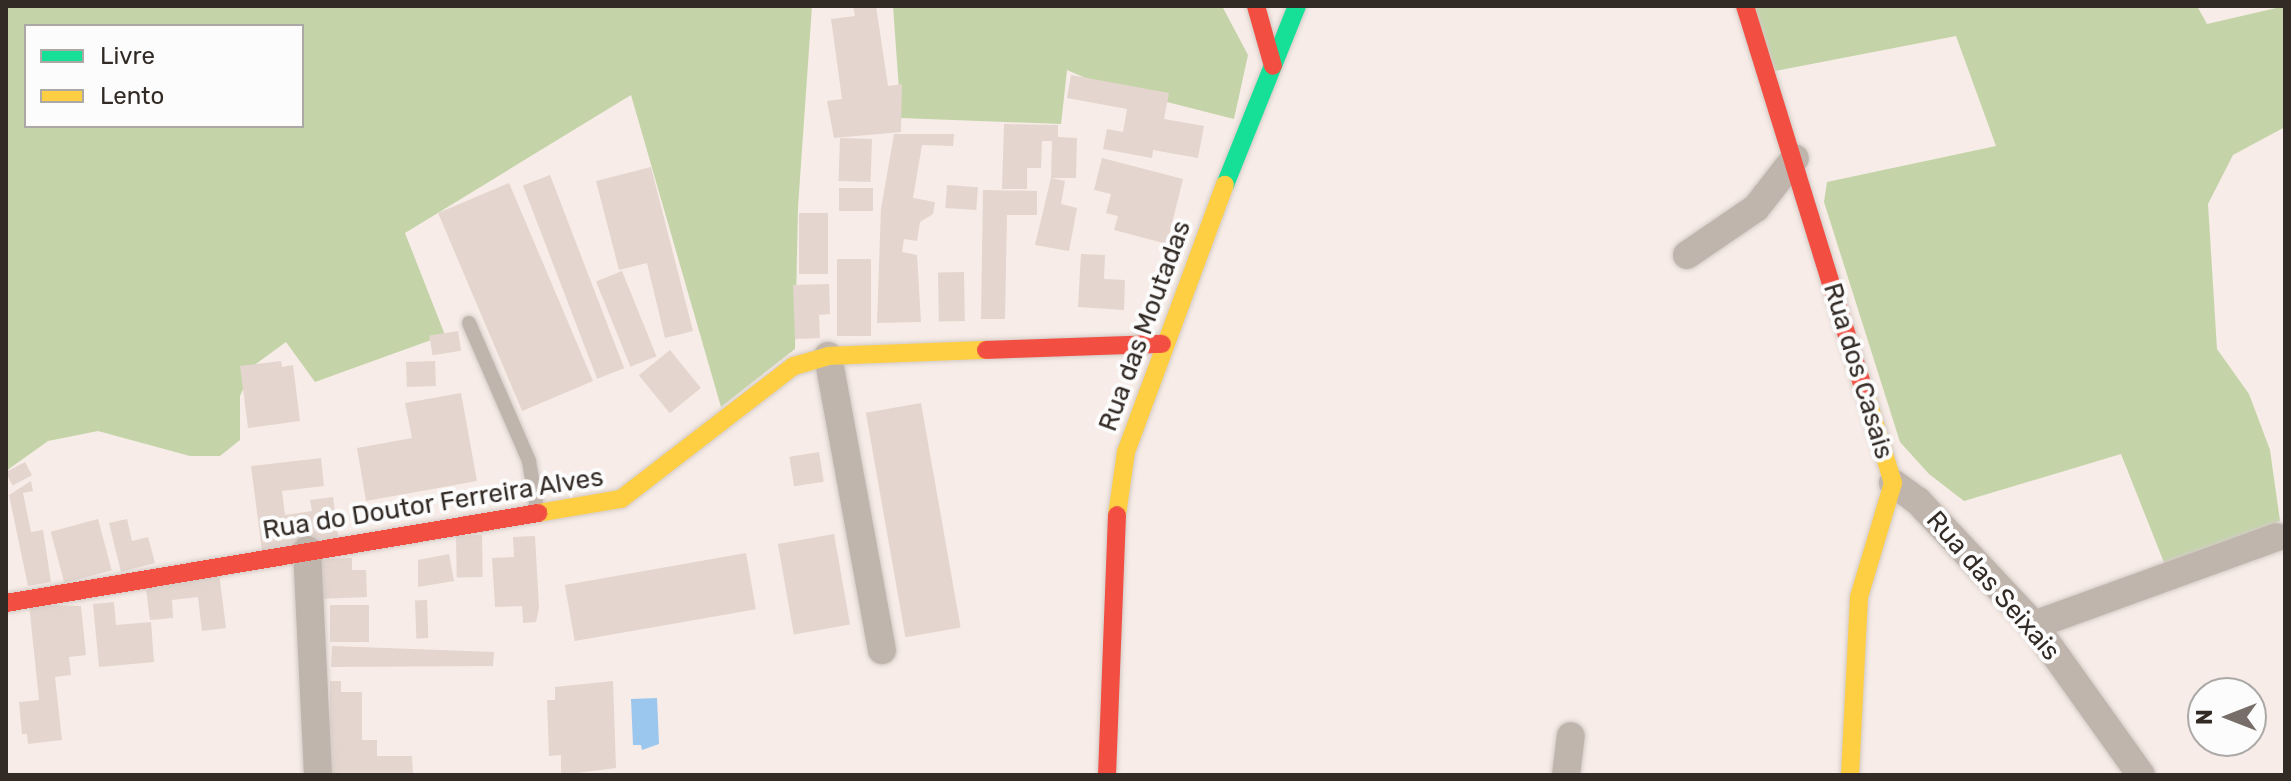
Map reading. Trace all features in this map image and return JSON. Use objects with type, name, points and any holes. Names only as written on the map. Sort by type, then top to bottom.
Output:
[{"type":"street","points":[[1256,6],[1273,66]]},
{"type":"street","name":"Rua das Moutadas","points":[[1107,775],[1116,521],[1126,452],[1162,344],[1297,6]]},
{"type":"street","name":"Rua dos Casais","points":[[1745,6],[1795,158],[1893,483],[1859,597],[1850,775]]},
{"type":"street","points":[[1687,255],[1756,208],[1795,158]]},
{"type":"street","name":"Rua do Doutor Ferreira Alves","points":[[6,603],[621,499],[794,366],[828,356],[1162,344]]},
{"type":"street","points":[[828,356],[882,650]]},
{"type":"street","name":"Rua das Seixais","points":[[1893,483],[1918,501],[2034,625],[2141,775]]},
{"type":"street","points":[[2034,625],[2277,537]]},
{"type":"street","points":[[307,550],[318,775]]},
{"type":"street","points":[[1566,775],[1571,736]]},
{"type":"lane","points":[[469,323],[529,461],[538,513]]},
{"type":"green space","points":[[6,6],[812,6],[798,207],[795,349],[721,407],[631,95],[405,233],[445,335],[315,382],[286,342],[253,366],[240,396],[240,440],[220,456],[190,456],[98,431],[48,441],[6,471]]},
{"type":"green space","points":[[893,6],[1222,6],[1248,55],[1234,119],[1104,86],[1067,70],[1061,124],[901,118]]},
{"type":"green space","points":[[1752,6],[2197,6],[2207,24],[2285,6],[2285,127],[2233,155],[2208,204],[2217,349],[2249,394],[2270,450],[2280,521],[2165,565],[2121,454],[1964,501],[1929,474],[1900,442],[1824,202],[1827,182],[1996,146],[1956,36],[1775,71]]},
{"type":"water","points":[[657,698],[659,744],[642,750],[641,745],[633,745],[631,699]]},
{"type":"building","points":[[853,6],[876,6],[888,86],[902,84],[901,132],[834,138],[827,101],[842,99],[831,19],[855,16]]},
{"type":"building","points":[[1071,75],[1169,93],[1164,119],[1204,126],[1198,158],[1153,150],[1152,158],[1103,149],[1107,129],[1123,132],[1127,109],[1067,98]]},
{"type":"building","points":[[1004,124],[1058,125],[1058,137],[1077,138],[1076,178],[1051,178],[1052,141],[1042,141],[1041,168],[1027,168],[1027,189],[1002,189]]},
{"type":"building","points":[[894,134],[954,134],[953,146],[922,145],[913,198],[935,202],[933,214],[920,222],[917,241],[904,239],[902,252],[917,255],[921,322],[877,323],[881,209]]},
{"type":"building","points":[[840,138],[872,139],[870,182],[838,181]]},
{"type":"building","points":[[1102,158],[1183,179],[1167,244],[1114,230],[1118,216],[1106,213],[1111,194],[1094,190]]},
{"type":"building","points":[[651,167],[693,331],[665,338],[647,263],[619,270],[596,181]]},
{"type":"building","points":[[550,175],[624,368],[597,379],[523,185]]},
{"type":"building","points":[[1051,178],[1065,181],[1061,204],[1077,208],[1069,251],[1035,245]]},
{"type":"building","points":[[509,183],[593,381],[522,411],[438,213]]},
{"type":"building","points":[[947,185],[978,187],[976,210],[945,208]]},
{"type":"building","points":[[839,188],[873,188],[873,211],[839,211]]},
{"type":"building","points":[[983,190],[1037,191],[1037,215],[1007,215],[1005,319],[981,319]]},
{"type":"building","points":[[799,213],[828,213],[828,274],[799,274]]},
{"type":"building","points":[[1081,254],[1105,255],[1104,279],[1125,280],[1124,310],[1078,307]]},
{"type":"building","points":[[837,259],[871,259],[871,336],[837,336]]},
{"type":"building","points":[[622,271],[656,356],[631,367],[596,281]]},
{"type":"building","points":[[938,272],[964,272],[965,321],[939,321]]},
{"type":"building","points":[[829,284],[830,314],[819,315],[820,338],[795,339],[793,285]]},
{"type":"building","points":[[458,331],[461,351],[432,355],[429,336]]},
{"type":"building","points":[[670,350],[701,388],[670,413],[639,375]]},
{"type":"building","points":[[281,361],[282,367],[293,365],[300,421],[248,428],[240,366]]},
{"type":"building","points":[[435,361],[436,386],[407,387],[406,362]]},
{"type":"building","points":[[461,393],[477,481],[366,501],[357,448],[412,438],[405,403]]},
{"type":"building","points":[[921,403],[961,628],[905,637],[866,413]]},
{"type":"building","points":[[819,452],[824,482],[794,486],[789,457]]},
{"type":"building","points":[[321,458],[324,486],[282,491],[285,515],[312,511],[310,500],[333,497],[339,541],[262,551],[251,466]]},
{"type":"building","points":[[25,462],[32,475],[13,486],[6,472]]},
{"type":"building","points":[[31,481],[33,491],[23,493],[31,532],[43,530],[51,582],[28,586],[9,495]]},
{"type":"building","points":[[98,519],[112,570],[64,583],[51,532]]},
{"type":"building","points":[[127,519],[132,541],[148,537],[155,563],[121,572],[109,523]]},
{"type":"building","points":[[834,534],[850,625],[794,635],[778,544]]},
{"type":"building","points":[[456,535],[482,535],[483,577],[457,577]]},
{"type":"building","points":[[535,536],[539,608],[536,622],[523,623],[522,606],[495,607],[492,558],[514,557],[513,537]]},
{"type":"building","points":[[746,553],[756,609],[575,641],[565,585]]},
{"type":"building","points":[[449,554],[454,581],[418,587],[418,560]]},
{"type":"building","points":[[352,558],[352,570],[366,570],[367,597],[320,599],[319,559]]},
{"type":"building","points":[[219,573],[226,628],[202,631],[198,597],[172,600],[173,618],[150,620],[145,582]]},
{"type":"building","points":[[415,600],[427,600],[428,638],[416,638]]},
{"type":"building","points":[[114,602],[116,625],[151,622],[154,662],[99,667],[93,604]]},
{"type":"building","points":[[29,604],[81,606],[86,655],[69,657],[71,675],[55,677],[62,740],[28,744],[27,734],[22,734],[19,702],[39,700]]},
{"type":"building","points":[[330,605],[369,605],[369,642],[330,642]]},
{"type":"building","points":[[332,646],[494,652],[493,666],[331,667]]},
{"type":"building","points":[[330,681],[341,681],[341,692],[362,692],[362,740],[377,740],[377,756],[412,756],[413,775],[330,775]]},
{"type":"building","points":[[613,681],[616,768],[561,775],[561,755],[549,756],[547,700],[555,700],[555,687]]},
{"type":"traffic: fast","points":[[1225,185],[1297,6]]},
{"type":"traffic: slow","points":[[1117,515],[1126,452],[1225,185]]},
{"type":"traffic: slow","points":[[538,513],[621,499],[794,366],[828,356],[986,350]]},
{"type":"traffic: slow","points":[[1850,775],[1859,597],[1893,483],[1866,396]]},
{"type":"traffic: jam","points":[[1256,6],[1273,66]]},
{"type":"traffic: jam","points":[[1745,6],[1866,396]]},
{"type":"traffic: jam","points":[[986,350],[1162,344]]},
{"type":"traffic: jam","points":[[6,603],[538,513]]},
{"type":"traffic: jam","points":[[1107,775],[1117,515]]}]
